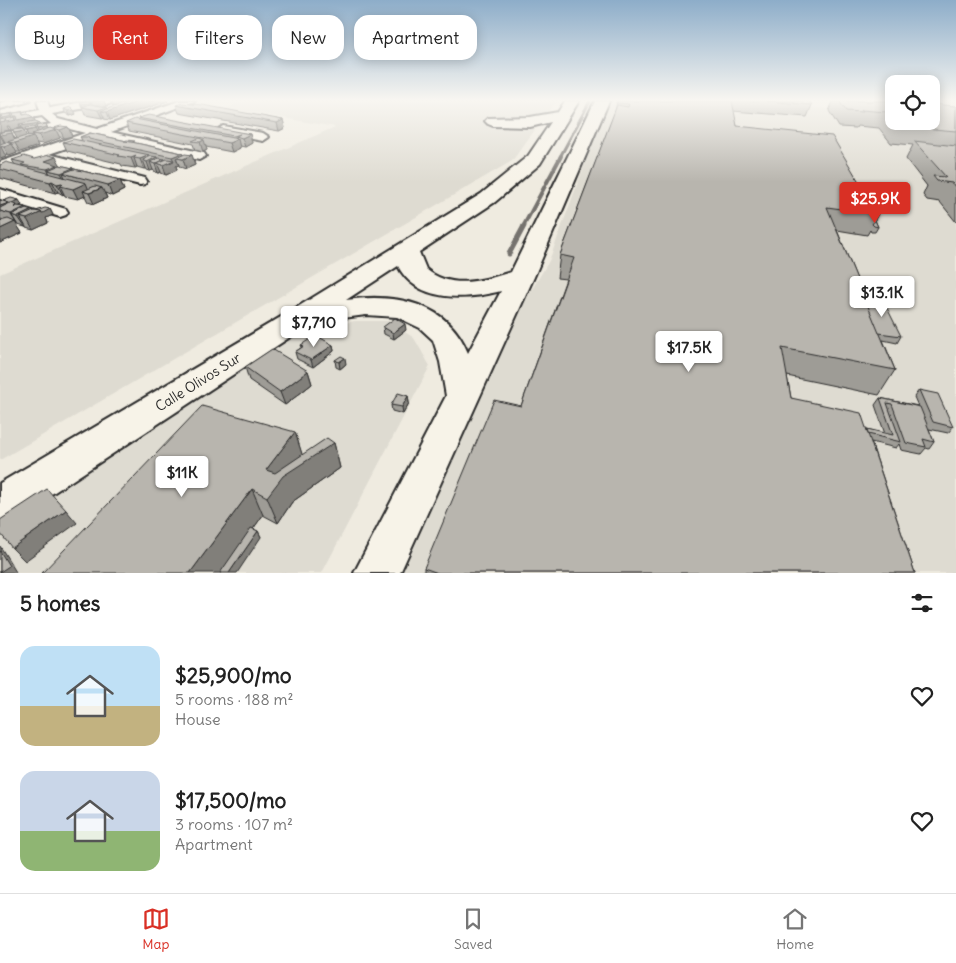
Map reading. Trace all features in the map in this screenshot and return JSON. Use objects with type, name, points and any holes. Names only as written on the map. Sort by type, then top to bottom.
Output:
[{"type":"main road","name":"Calle Olivos Sur","points":[[0,505],[407,251],[507,184],[534,160],[533,132],[539,128]]},
{"type":"main road","points":[[377,573],[521,277],[590,128]]},
{"type":"main road","points":[[407,251],[412,268],[418,276],[430,284],[444,288],[466,291],[491,287],[521,277]]},
{"type":"main road","points":[[302,317],[354,307],[378,306],[399,308],[426,319],[443,333],[453,351],[462,395]]},
{"type":"street","points":[[0,137],[51,128]]},
{"type":"street","points":[[77,128],[199,156]]},
{"type":"street","points":[[0,167],[114,128]]},
{"type":"street","points":[[212,128],[263,137]]},
{"type":"street","points":[[35,155],[140,181]]},
{"type":"street","points":[[0,194],[60,212]]},
{"type":"shaded area","points":[[333,128],[536,128],[512,161],[0,460],[0,274]]},
{"type":"shaded area","points":[[598,128],[885,128],[885,130],[940,130],[940,128],[956,128],[956,573],[361,573],[549,261]]},
{"type":"shaded area","points":[[355,321],[388,321],[414,338],[430,366],[322,573],[0,573],[0,519],[302,332]]},
{"type":"building","points":[[25,128],[34,128],[35,129],[26,131]]},
{"type":"building","points":[[50,128],[56,130],[39,135],[32,134]]},
{"type":"building","points":[[150,128],[180,128],[238,139],[229,143]]},
{"type":"building","points":[[190,128],[217,128],[250,134],[242,138],[236,136],[240,134],[234,136]]},
{"type":"building","points":[[608,128],[754,128],[832,136],[878,214],[827,207],[895,370],[782,348],[791,398],[861,413],[915,573],[438,573],[424,568],[494,400],[521,406],[574,258],[560,255]]},
{"type":"building","points":[[940,128],[956,128],[956,131],[940,130]]},
{"type":"building","points":[[22,129],[24,131],[14,133],[13,130]]},
{"type":"building","points":[[11,131],[12,133],[1,135],[1,132]]},
{"type":"building","points":[[90,133],[182,153],[172,157],[89,139],[88,137],[80,137]]},
{"type":"building","points":[[26,136],[33,137],[15,143],[7,142]]},
{"type":"building","points":[[199,138],[204,140],[200,142],[192,141]]},
{"type":"building","points":[[73,139],[150,155],[140,159],[134,158],[136,156],[131,158],[63,142]]},
{"type":"building","points":[[914,141],[956,146],[956,188],[952,183],[937,181],[933,176],[946,177]]},
{"type":"building","points":[[6,142],[12,144],[4,147],[0,146],[0,144]]},
{"type":"building","points":[[185,154],[192,155],[183,159],[176,158]]},
{"type":"building","points":[[49,155],[56,157],[45,161],[58,165],[47,169],[21,165],[25,163],[12,160],[24,156],[34,159]]},
{"type":"building","points":[[151,156],[157,157],[147,162],[143,160]]},
{"type":"building","points":[[159,158],[165,159],[155,164],[150,162]]},
{"type":"building","points":[[167,159],[174,160],[163,165],[157,163]]},
{"type":"building","points":[[6,162],[86,183],[73,189],[60,186],[62,183],[57,184],[52,181],[0,169],[0,165]]},
{"type":"building","points":[[60,165],[73,168],[61,173],[48,170]]},
{"type":"building","points":[[74,169],[120,180],[108,185],[63,173]]},
{"type":"building","points":[[95,186],[102,188],[89,193],[83,191]]},
{"type":"building","points":[[11,198],[19,200],[9,204],[3,201]]},
{"type":"building","points":[[0,200],[9,203],[0,206]]},
{"type":"building","points":[[10,203],[17,205],[14,208],[17,206],[25,207],[11,214],[0,211],[0,208]]},
{"type":"building","points":[[26,208],[32,210],[18,217],[11,215]]},
{"type":"building","points":[[45,208],[50,209],[43,213],[36,211]]},
{"type":"building","points":[[34,211],[42,212],[27,219],[20,217]]},
{"type":"building","points":[[8,219],[15,222],[0,229],[0,221]]},
{"type":"building","points":[[875,220],[878,227],[872,224]]},
{"type":"building","points":[[865,299],[884,302],[901,336],[879,333]]},
{"type":"building","points":[[395,318],[405,324],[393,333],[383,327]]},
{"type":"building","points":[[319,337],[333,345],[311,360],[295,352],[310,339]]},
{"type":"building","points":[[272,349],[308,371],[280,392],[245,367]]},
{"type":"building","points":[[341,356],[345,358],[339,362],[335,360]]},
{"type":"building","points":[[919,390],[938,394],[953,427],[933,422]]},
{"type":"building","points":[[398,393],[408,396],[402,407],[391,405]]},
{"type":"building","points":[[880,398],[920,407],[934,442],[923,439],[926,447],[906,443],[892,404],[887,403],[901,442],[868,434],[867,429],[893,435]]},
{"type":"building","points":[[202,406],[295,432],[266,470],[275,473],[327,438],[334,443],[283,476],[267,497],[252,489],[190,573],[42,573]]},
{"type":"building","points":[[47,489],[66,510],[12,548],[0,533],[0,520]]},
{"type":"building","points":[[251,528],[258,531],[229,573],[220,573]]},
{"type":"building","points":[[0,551],[9,566],[0,572]]},
{"type":"waterway","points":[[560,157],[576,128]]},
{"type":"waterway","points":[[523,227],[561,156]]},
{"type":"waterway","points":[[509,254],[524,226]]}]
